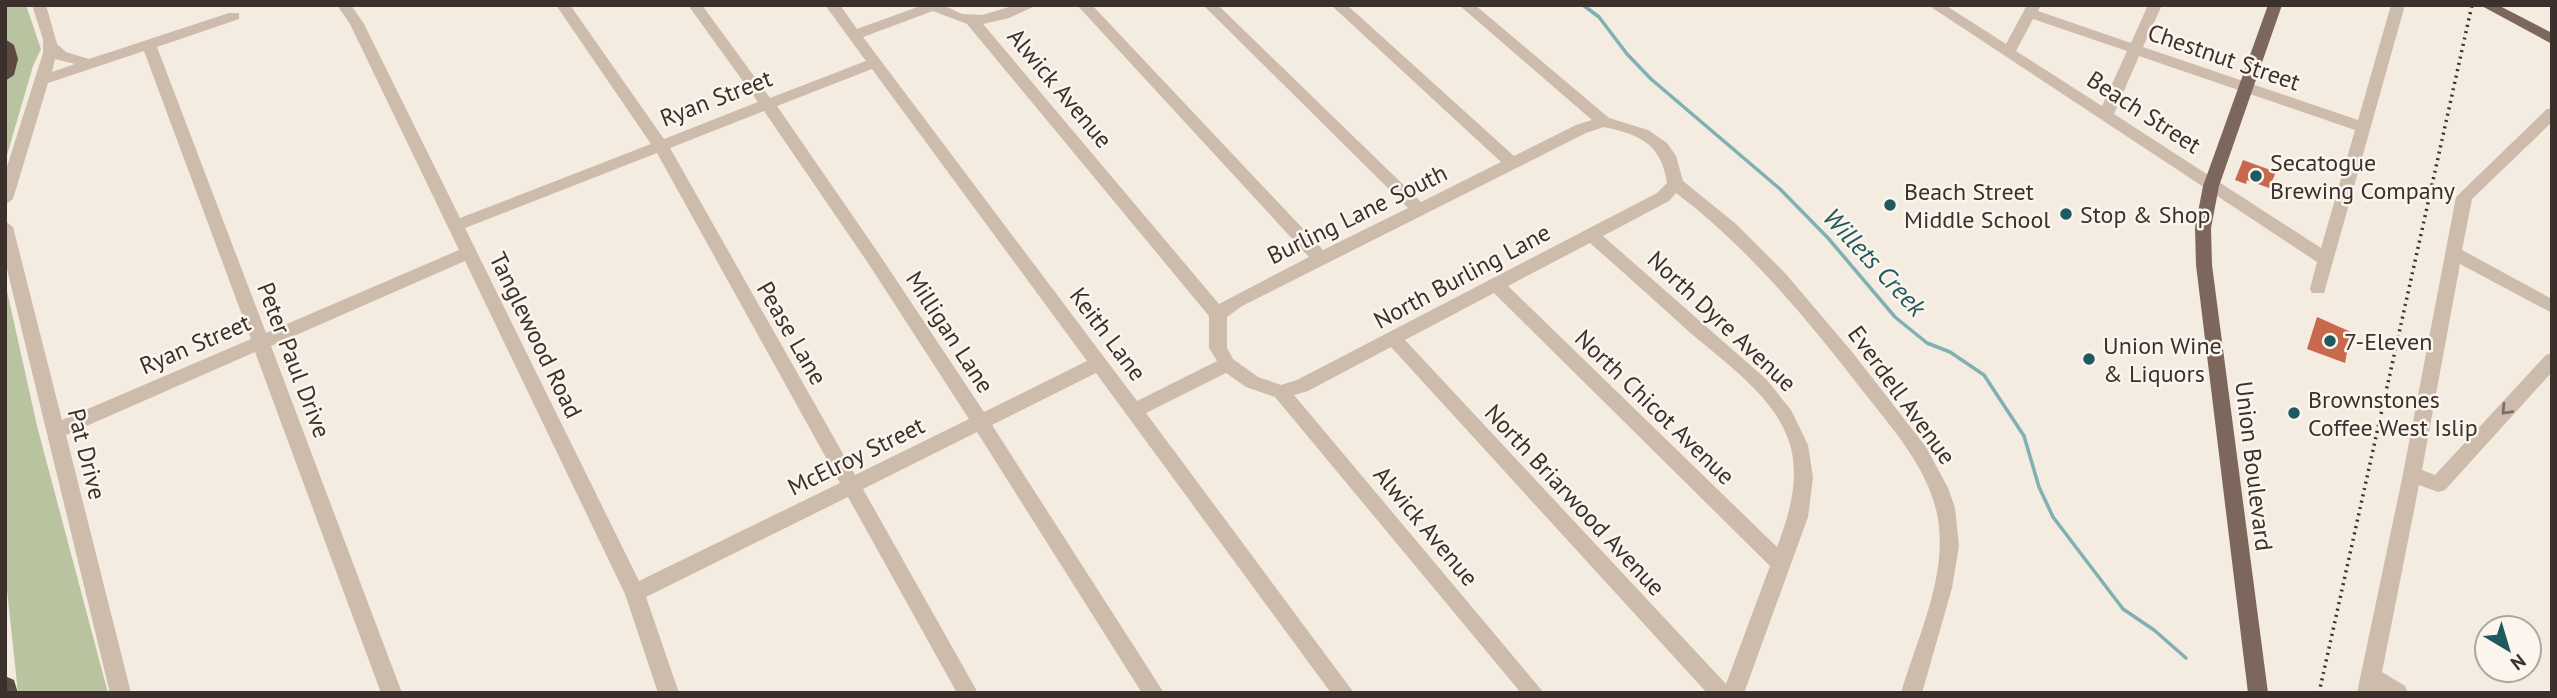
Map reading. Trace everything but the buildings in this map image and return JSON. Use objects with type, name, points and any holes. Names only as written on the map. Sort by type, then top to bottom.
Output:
[{"type":"highway","points":[[5,45],[9,58],[5,75]]},
{"type":"main road","name":"Union Boulevard","points":[[2259,693],[2204,265],[2203,228],[2211,186],[2275,5]]},
{"type":"main road","points":[[2487,5],[2552,39]]},
{"type":"street","points":[[39,5],[51,46],[61,56],[83,61]]},
{"type":"street","name":"Tanglewood Road","points":[[344,5],[357,24],[457,225],[468,253],[635,593],[669,693]]},
{"type":"street","name":"Pease Lane","points":[[563,5],[660,145],[968,693]]},
{"type":"street","name":"Milligan Lane","points":[[695,5],[769,104],[980,422],[1154,693]]},
{"type":"street","name":"Keith Lane","points":[[832,5],[1344,693]]},
{"type":"street","points":[[855,35],[934,5],[948,14],[973,22],[989,20],[1030,5]]},
{"type":"street","points":[[1084,5],[1320,258]]},
{"type":"street","points":[[1210,5],[1420,210]]},
{"type":"street","points":[[1338,5],[1513,164]]},
{"type":"street","points":[[1466,5],[1604,122],[1649,136],[1661,144],[1670,157],[1675,184]]},
{"type":"street","name":"Beach Street","points":[[1935,5],[2326,259]]},
{"type":"street","points":[[2105,117],[2155,5]]},
{"type":"street","points":[[2318,289],[2398,5]]},
{"type":"street","points":[[2008,53],[2032,9]]},
{"type":"street","name":"Chestnut Street","points":[[2032,9],[2136,50],[2364,128]]},
{"type":"street","points":[[44,74],[142,47],[234,16]]},
{"type":"street","name":"Alwick Avenue","points":[[973,22],[1218,314]]},
{"type":"street","points":[[5,199],[51,46]]},
{"type":"street","points":[[44,74],[83,61],[142,47]]},
{"type":"street","name":"Peter Paul Drive","points":[[142,47],[261,342],[392,693]]},
{"type":"street","name":"Ryan Street","points":[[457,225],[874,63]]},
{"type":"street","points":[[2398,693],[2369,684],[2412,474],[2463,197],[2552,113]]},
{"type":"street","name":"Burling Lane South","points":[[1218,314],[1236,301],[1320,258],[1581,129],[1604,122]]},
{"type":"street","name":"North Burling Lane","points":[[1281,392],[1302,386],[1497,286],[1663,197],[1675,184]]},
{"type":"street","name":"Everdell Avenue","points":[[1675,184],[1754,248],[1801,299],[1914,445],[1935,478],[1949,529],[1947,556],[1942,584],[1911,693]]},
{"type":"street","name":"Pat Drive","points":[[5,227],[121,693]]},
{"type":"street","name":"North Dyre Avenue","points":[[1591,235],[1760,384],[1786,415],[1805,461],[1805,490],[1798,517],[1733,693]]},
{"type":"street","name":"Ryan Street","points":[[56,431],[468,253]]},
{"type":"street","points":[[2454,253],[2552,307]]},
{"type":"street","name":"North Chicot Avenue","points":[[1497,286],[1780,563]]},
{"type":"street","points":[[1218,314],[1219,348],[1227,364],[1251,382],[1281,392]]},
{"type":"street","name":"North Briarwood Avenue","points":[[1394,339],[1721,693]]},
{"type":"street","points":[[2412,474],[2438,484],[2552,360]]},
{"type":"street","name":"McElroy Street","points":[[635,593],[1100,363]]},
{"type":"street","points":[[1135,411],[1227,364]]},
{"type":"street","name":"Alwick Avenue","points":[[1281,392],[1534,693]]},
{"type":"green space","points":[[5,5],[26,5],[41,49],[33,66],[5,162],[5,86],[11,65],[11,51],[5,38]]},
{"type":"green space","points":[[5,282],[37,426],[108,693],[18,693],[5,571]]},
{"type":"waterway","name":"Willets Creek","points":[[1583,5],[1599,17],[1627,54],[1651,79],[1780,189],[1828,238],[1895,317],[1927,343],[1950,352],[1984,375],[2024,436],[2039,487],[2053,517],[2123,609],[2154,630],[2186,658]]},
{"type":"railway","points":[[2319,693],[2472,5]]},
{"type":"place","name":"Secatogue Brewing Company","points":[[2256,176]]},
{"type":"place","name":"Beach Street Middle School","points":[[1890,205]]},
{"type":"place","name":"Stop & Shop","points":[[2066,214]]},
{"type":"place","name":"7-Eleven","points":[[2330,341]]},
{"type":"place","name":"Union Wine & Liquors","points":[[2089,359]]},
{"type":"place","name":"Brownstones Coffee West Islip","points":[[2294,413]]}]
